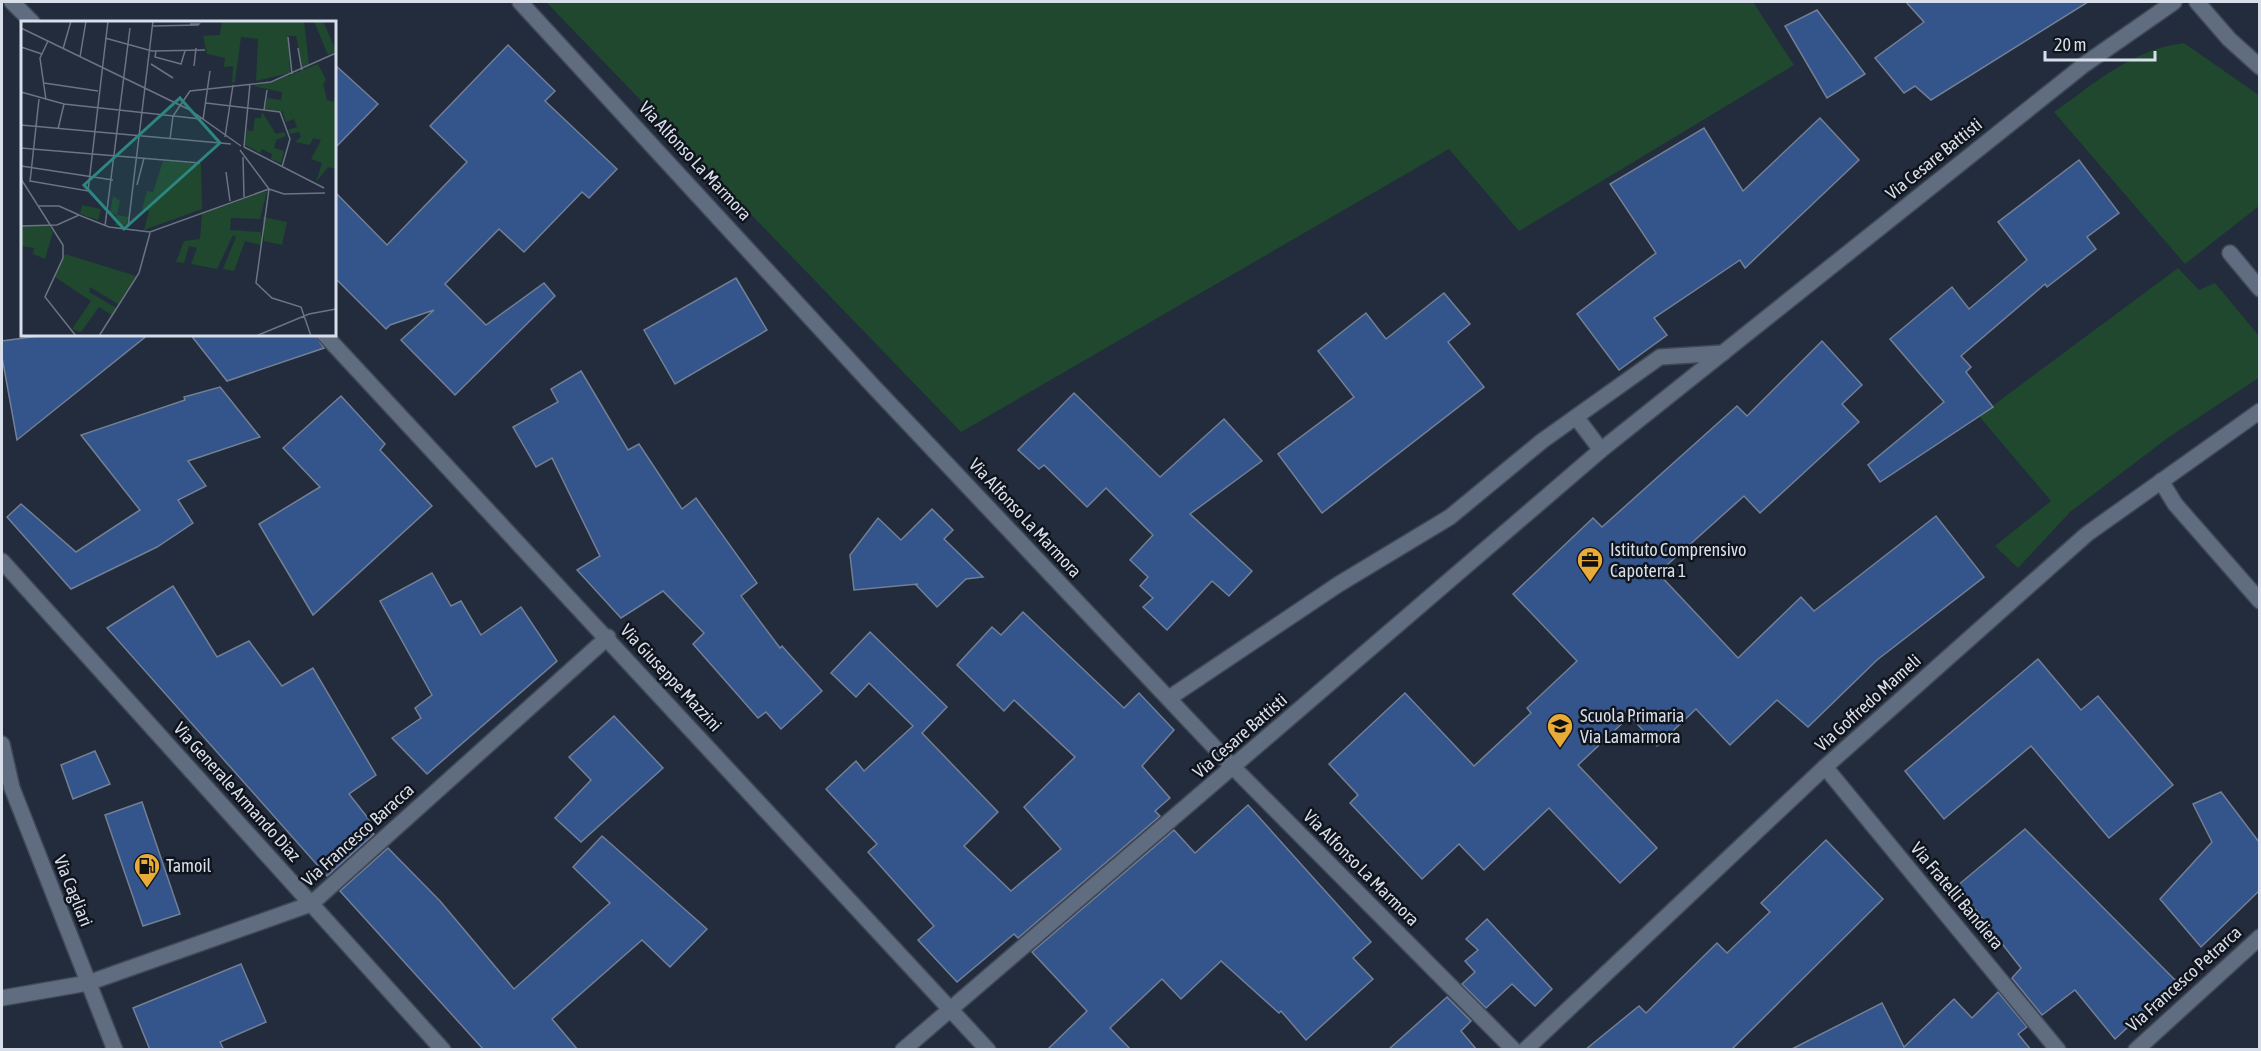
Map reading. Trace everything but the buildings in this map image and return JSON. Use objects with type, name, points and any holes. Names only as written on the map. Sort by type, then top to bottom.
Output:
[{"type":"street","points":[[12,2],[31,21]]},
{"type":"street","name":"Via Alfonso La Marmora","points":[[520,2],[874,387],[1234,768],[1514,1050]]},
{"type":"street","name":"Via Cesare Battisti","points":[[903,1050],[1234,768],[1601,450],[2085,64],[2174,2]]},
{"type":"street","points":[[2197,2],[2229,39],[2259,67]]},
{"type":"street","points":[[2230,253],[2259,289]]},
{"type":"street","name":"Via Giuseppe Mazzini","points":[[326,336],[608,637],[988,1050]]},
{"type":"street","points":[[1169,698],[1339,584],[1450,517],[1542,441],[1660,357],[1723,353]]},
{"type":"street","name":"Via Goffredo Mameli","points":[[1525,1050],[1825,767],[2087,534],[2259,411]]},
{"type":"street","points":[[1576,417],[1601,450]]},
{"type":"street","points":[[2161,481],[2175,504],[2259,601]]},
{"type":"street","name":"Via Generale Armando Diaz","points":[[2,561],[443,1050]]},
{"type":"street","name":"Via Francesco Baracca","points":[[2,998],[88,983],[311,904],[608,637]]},
{"type":"street","name":"Via Cagliari","points":[[2,744],[12,788],[115,1050]]},
{"type":"street","name":"Via Fratelli Bandiera","points":[[1825,767],[2058,1050]]},
{"type":"street","name":"Via Francesco Petrarca","points":[[2136,1050],[2259,937]]},
{"type":"green space","points":[[546,2],[1753,2],[1794,65],[1519,231],[1449,149],[961,432]]},
{"type":"green space","points":[[2184,43],[2260,96],[2259,206],[2185,264],[2054,112],[2131,60],[2165,46]]},
{"type":"green space","points":[[2178,268],[2199,290],[2215,283],[2259,336],[2260,377],[2169,437],[2070,512],[2018,568],[1995,546],[2051,501],[1979,416]]},
{"type":"place","name":"Istituto Comprensivo Capoterra 1","points":[[1590,583]]},
{"type":"place","name":"Scuola Primaria Via Lamarmora","points":[[1560,749]]},
{"type":"place","name":"Tamoil","points":[[147,889]]}]
